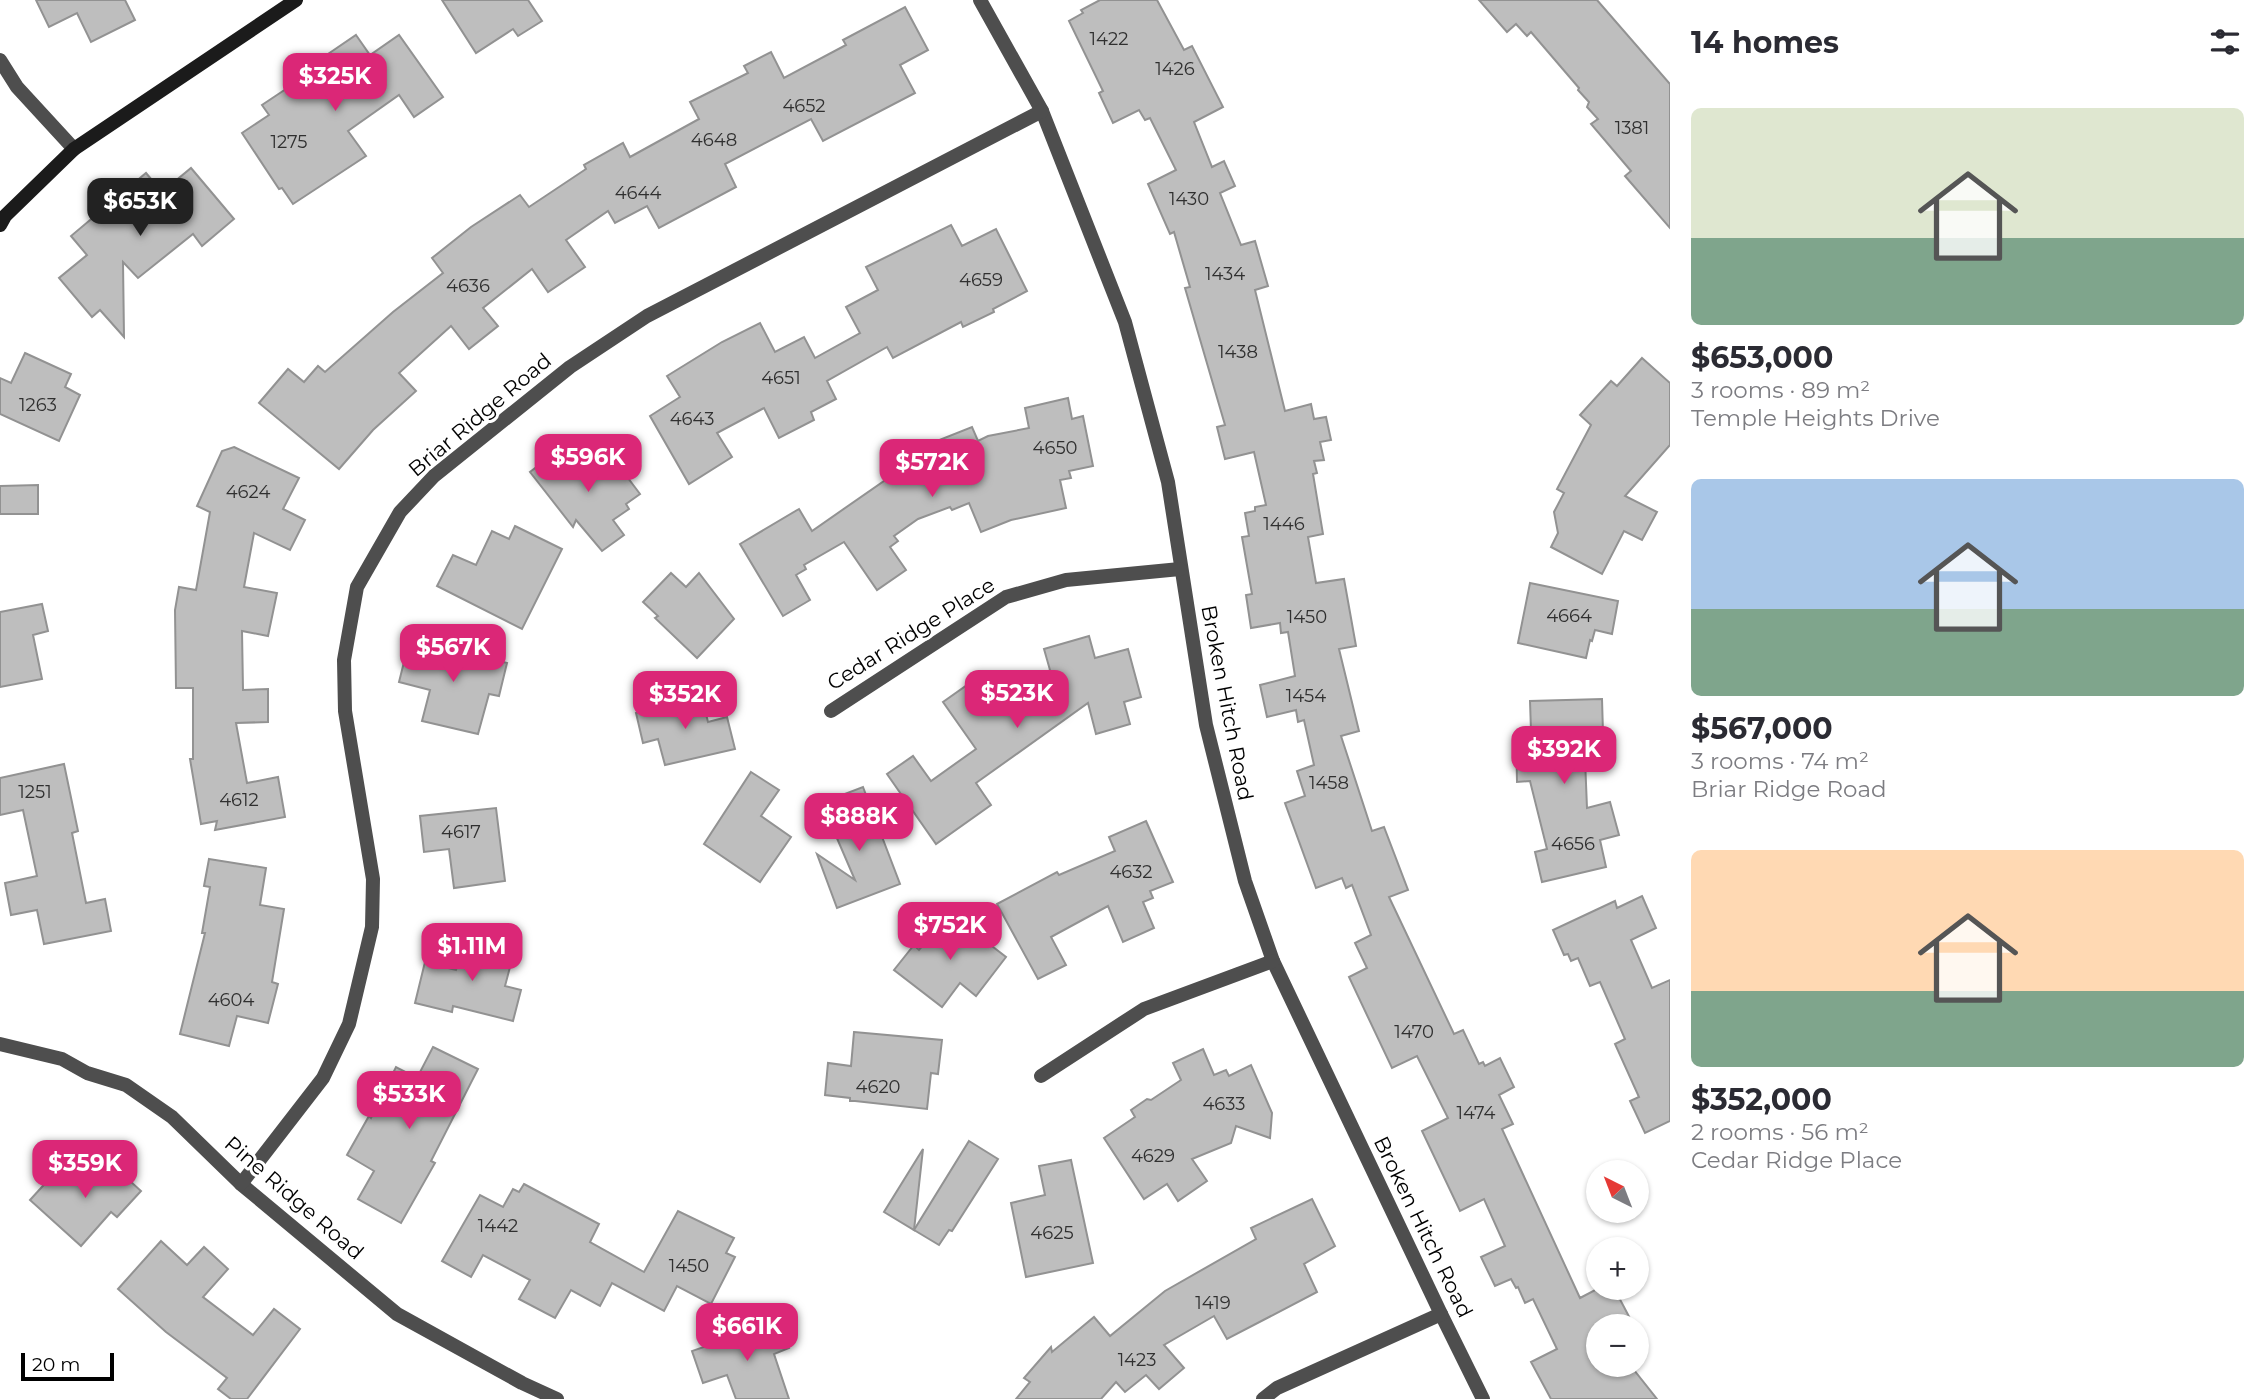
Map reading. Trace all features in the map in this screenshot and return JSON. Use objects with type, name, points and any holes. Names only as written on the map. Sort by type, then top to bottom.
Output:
[{"type":"street","points":[[0,225],[5,216],[74,149],[296,0]]},
{"type":"street","name":"Broken Hitch Road","points":[[980,0],[1042,111],[1125,322],[1168,482],[1206,725],[1245,881],[1273,961],[1483,1399]]},
{"type":"street","points":[[0,60],[18,87],[74,149]]},
{"type":"street","name":"Briar Ridge Road","points":[[241,1184],[323,1079],[349,1024],[372,927],[373,879],[345,711],[344,660],[358,587],[400,512],[434,476],[570,367],[648,316],[1042,111]]},
{"type":"street","name":"Cedar Ridge Place","points":[[831,710],[1006,597],[1066,580],[1180,569]]},
{"type":"street","points":[[1041,1076],[1144,1009],[1273,961]]},
{"type":"street","name":"Pine Ridge Road","points":[[0,1044],[62,1059],[87,1073],[126,1085],[172,1117],[241,1184],[397,1314],[522,1383],[557,1399]]},
{"type":"street","points":[[1263,1399],[1277,1388],[1441,1314]]},
{"type":"building","points":[[36,0],[125,0],[135,20],[91,42],[77,13],[49,27]]},
{"type":"building","points":[[442,0],[528,0],[542,21],[518,36],[513,29],[476,53]]},
{"type":"building","points":[[1100,0],[1157,0],[1184,50],[1192,46],[1223,107],[1194,122],[1212,167],[1224,161],[1235,186],[1220,193],[1241,245],[1255,241],[1268,286],[1255,290],[1285,411],[1311,404],[1314,419],[1326,417],[1331,440],[1320,442],[1324,460],[1314,461],[1317,473],[1313,474],[1323,534],[1308,537],[1316,583],[1344,579],[1356,646],[1339,649],[1359,731],[1341,736],[1372,831],[1384,827],[1408,890],[1389,897],[1454,1034],[1463,1030],[1479,1064],[1483,1062],[1485,1066],[1500,1058],[1514,1087],[1499,1095],[1513,1124],[1502,1129],[1580,1298],[1586,1295],[1586,1300],[1620,1300],[1628,1314],[1586,1314],[1586,1377],[1640,1377],[1657,1399],[1551,1399],[1531,1362],[1557,1349],[1533,1299],[1525,1303],[1511,1279],[1495,1286],[1481,1257],[1505,1246],[1484,1199],[1460,1211],[1422,1131],[1448,1118],[1417,1056],[1392,1068],[1349,977],[1367,968],[1355,943],[1371,935],[1352,885],[1346,888],[1342,878],[1316,888],[1285,803],[1305,796],[1297,771],[1314,765],[1304,720],[1298,722],[1296,710],[1267,717],[1260,685],[1295,676],[1288,632],[1281,633],[1280,623],[1251,628],[1246,595],[1252,594],[1242,537],[1249,536],[1245,513],[1266,505],[1254,452],[1225,459],[1217,427],[1225,425],[1185,288],[1190,287],[1174,232],[1170,234],[1148,184],[1176,170],[1150,118],[1145,120],[1139,110],[1113,123],[1099,93],[1103,91],[1069,21],[1083,13],[1081,10]]},
{"type":"building","points":[[1479,0],[1597,0],[1670,84],[1670,228],[1625,176],[1631,171],[1591,124],[1598,119],[1587,107],[1589,102],[1579,88],[1531,32],[1527,36],[1516,24],[1507,32]]},
{"type":"building","points":[[905,7],[928,50],[900,65],[915,93],[823,141],[811,119],[725,164],[736,187],[659,228],[647,206],[615,223],[608,211],[566,240],[585,267],[548,292],[532,269],[483,308],[498,326],[469,349],[451,326],[399,373],[416,391],[373,430],[339,469],[259,403],[288,369],[304,382],[318,366],[325,372],[393,312],[443,273],[432,258],[471,227],[520,195],[529,207],[586,169],[584,165],[623,143],[630,157],[699,119],[690,102],[748,73],[744,66],[771,52],[784,78],[846,45],[843,40]]},
{"type":"building","points":[[356,35],[370,55],[399,35],[443,97],[414,117],[399,95],[348,131],[366,156],[293,204],[282,188],[279,189],[242,133],[269,115],[262,105],[331,59],[328,54]]},
{"type":"building","points":[[191,168],[234,219],[202,246],[193,234],[138,278],[123,262],[124,337],[100,310],[92,317],[59,278],[87,255],[71,236],[146,173],[162,192]]},
{"type":"building","points":[[951,225],[962,246],[996,229],[1027,291],[993,309],[994,312],[963,327],[961,322],[893,358],[887,347],[827,381],[836,399],[811,412],[814,420],[779,438],[764,408],[717,433],[732,457],[689,484],[650,416],[680,397],[667,376],[722,342],[760,323],[775,352],[804,337],[815,358],[860,333],[846,307],[878,290],[866,267]]},
{"type":"building","points":[[25,353],[71,374],[65,387],[80,395],[59,441],[0,414],[0,378],[11,383]]},
{"type":"building","points":[[1642,358],[1670,383],[1670,445],[1625,496],[1657,512],[1642,540],[1624,531],[1602,574],[1551,547],[1558,533],[1554,512],[1564,493],[1557,489],[1591,425],[1580,415],[1611,381],[1617,386]]},
{"type":"building","points":[[1068,398],[1072,419],[1083,416],[1093,466],[1069,471],[1071,478],[1060,480],[1066,508],[1011,520],[981,532],[969,503],[918,519],[894,536],[898,541],[890,547],[906,570],[877,590],[844,542],[804,565],[806,569],[796,575],[810,600],[783,616],[740,544],[799,509],[812,531],[917,458],[914,450],[972,427],[978,441],[988,436],[1029,428],[1025,408]]},
{"type":"building","points":[[234,447],[299,478],[283,509],[305,520],[290,550],[254,533],[244,587],[277,593],[268,636],[242,631],[243,690],[268,689],[268,722],[236,723],[247,783],[278,777],[285,817],[215,830],[217,821],[201,824],[190,759],[193,759],[193,688],[176,688],[175,610],[179,587],[196,590],[210,512],[197,506],[222,451]]},
{"type":"building","points":[[563,447],[583,473],[609,453],[640,494],[626,504],[629,509],[613,520],[624,535],[602,551],[576,520],[573,527],[530,472]]},
{"type":"building","points":[[38,485],[38,514],[0,514],[0,486]]},
{"type":"building","points":[[515,526],[562,549],[522,629],[437,586],[453,555],[476,565],[492,531],[509,539]]},
{"type":"building","points":[[671,573],[686,587],[699,573],[734,619],[697,658],[655,618],[658,616],[643,602]]},
{"type":"building","points":[[1530,583],[1618,601],[1612,634],[1595,630],[1586,658],[1518,643]]},
{"type":"building","points":[[42,604],[48,631],[33,635],[42,679],[0,687],[0,612]]},
{"type":"building","points":[[1089,636],[1095,658],[1128,649],[1141,697],[1124,702],[1130,724],[1096,734],[1088,703],[976,783],[991,805],[936,844],[887,774],[913,756],[931,781],[976,749],[943,702],[970,683],[988,707],[997,700],[1000,705],[1050,670],[1044,649]]},
{"type":"building","points":[[410,638],[507,663],[499,696],[489,694],[478,734],[422,721],[430,690],[399,682]]},
{"type":"building","points":[[701,694],[708,722],[727,717],[735,749],[665,765],[658,739],[643,743],[636,713]]},
{"type":"building","points":[[1602,699],[1603,733],[1584,734],[1587,808],[1610,802],[1619,835],[1600,840],[1606,867],[1542,882],[1535,852],[1547,849],[1530,781],[1517,782],[1516,732],[1531,731],[1530,701]]},
{"type":"building","points":[[64,764],[78,831],[72,833],[86,903],[105,899],[111,931],[44,944],[37,910],[11,915],[5,883],[37,876],[23,810],[0,815],[0,778]]},
{"type":"building","points":[[751,772],[779,790],[761,816],[791,837],[760,882],[704,844]]},
{"type":"building","points":[[863,787],[900,884],[837,908],[817,854],[855,880],[833,829],[844,825],[834,798]]},
{"type":"building","points":[[496,808],[505,881],[454,888],[449,849],[424,852],[420,816]]},
{"type":"building","points":[[1146,821],[1173,882],[1150,891],[1153,898],[1143,902],[1154,928],[1123,942],[1108,906],[1051,937],[1066,965],[1038,979],[997,904],[1057,872],[1059,875],[1115,851],[1109,837]]},
{"type":"building","points":[[209,859],[266,868],[260,905],[284,909],[272,982],[278,984],[268,1023],[237,1016],[229,1046],[180,1034],[205,933],[202,933],[210,887],[204,886]]},
{"type":"building","points":[[1642,896],[1656,928],[1631,940],[1652,988],[1670,980],[1670,1121],[1645,1133],[1630,1101],[1639,1097],[1615,1044],[1625,1039],[1600,982],[1590,986],[1578,958],[1571,961],[1568,954],[1564,955],[1553,930],[1615,901],[1617,908]]},
{"type":"building","points":[[949,913],[1006,957],[976,996],[960,983],[942,1007],[894,970],[914,945],[919,950]]},
{"type":"building","points":[[464,939],[514,952],[505,986],[521,990],[513,1021],[453,1006],[452,1012],[415,1003],[425,962],[456,970]]},
{"type":"building","points":[[854,1032],[942,1040],[938,1074],[931,1073],[927,1109],[850,1101],[850,1098],[825,1095],[828,1063],[851,1066]]},
{"type":"building","points":[[433,1047],[478,1069],[431,1161],[435,1163],[401,1223],[358,1199],[374,1171],[347,1155],[369,1116],[371,1118],[396,1067],[417,1078]]},
{"type":"building","points":[[1203,1049],[1214,1075],[1226,1070],[1229,1076],[1251,1065],[1272,1113],[1270,1138],[1236,1126],[1231,1143],[1192,1159],[1207,1181],[1178,1201],[1167,1184],[1144,1199],[1104,1138],[1135,1117],[1131,1110],[1181,1080],[1173,1063]]},
{"type":"building","points":[[969,1141],[998,1159],[952,1231],[949,1230],[939,1245],[914,1230]]},
{"type":"building","points":[[923,1149],[914,1230],[884,1212]]},
{"type":"building","points":[[1071,1160],[1093,1263],[1026,1277],[1011,1203],[1045,1195],[1039,1166]]},
{"type":"building","points":[[108,1161],[141,1191],[117,1217],[111,1212],[81,1246],[30,1200],[63,1164],[86,1185]]},
{"type":"building","points":[[524,1184],[599,1224],[590,1242],[644,1272],[678,1211],[734,1238],[726,1253],[735,1257],[711,1304],[677,1286],[664,1311],[612,1283],[600,1306],[571,1290],[555,1318],[519,1299],[530,1280],[483,1255],[471,1277],[442,1261],[480,1195],[503,1207],[513,1189],[519,1192]]},
{"type":"building","points":[[1312,1199],[1335,1246],[1304,1264],[1317,1292],[1227,1339],[1214,1316],[1164,1345],[1184,1368],[1159,1389],[1146,1375],[1125,1392],[1116,1382],[1101,1399],[1016,1399],[1030,1382],[1024,1378],[1051,1347],[1052,1352],[1094,1317],[1110,1336],[1165,1291],[1256,1239],[1251,1228]]},
{"type":"building","points":[[161,1241],[187,1265],[204,1247],[228,1269],[203,1297],[253,1335],[274,1309],[300,1329],[247,1399],[231,1399],[218,1389],[227,1378],[166,1332],[118,1289]]},
{"type":"building","points":[[779,1321],[789,1348],[774,1354],[789,1399],[736,1399],[727,1375],[703,1383],[692,1351]]}]
